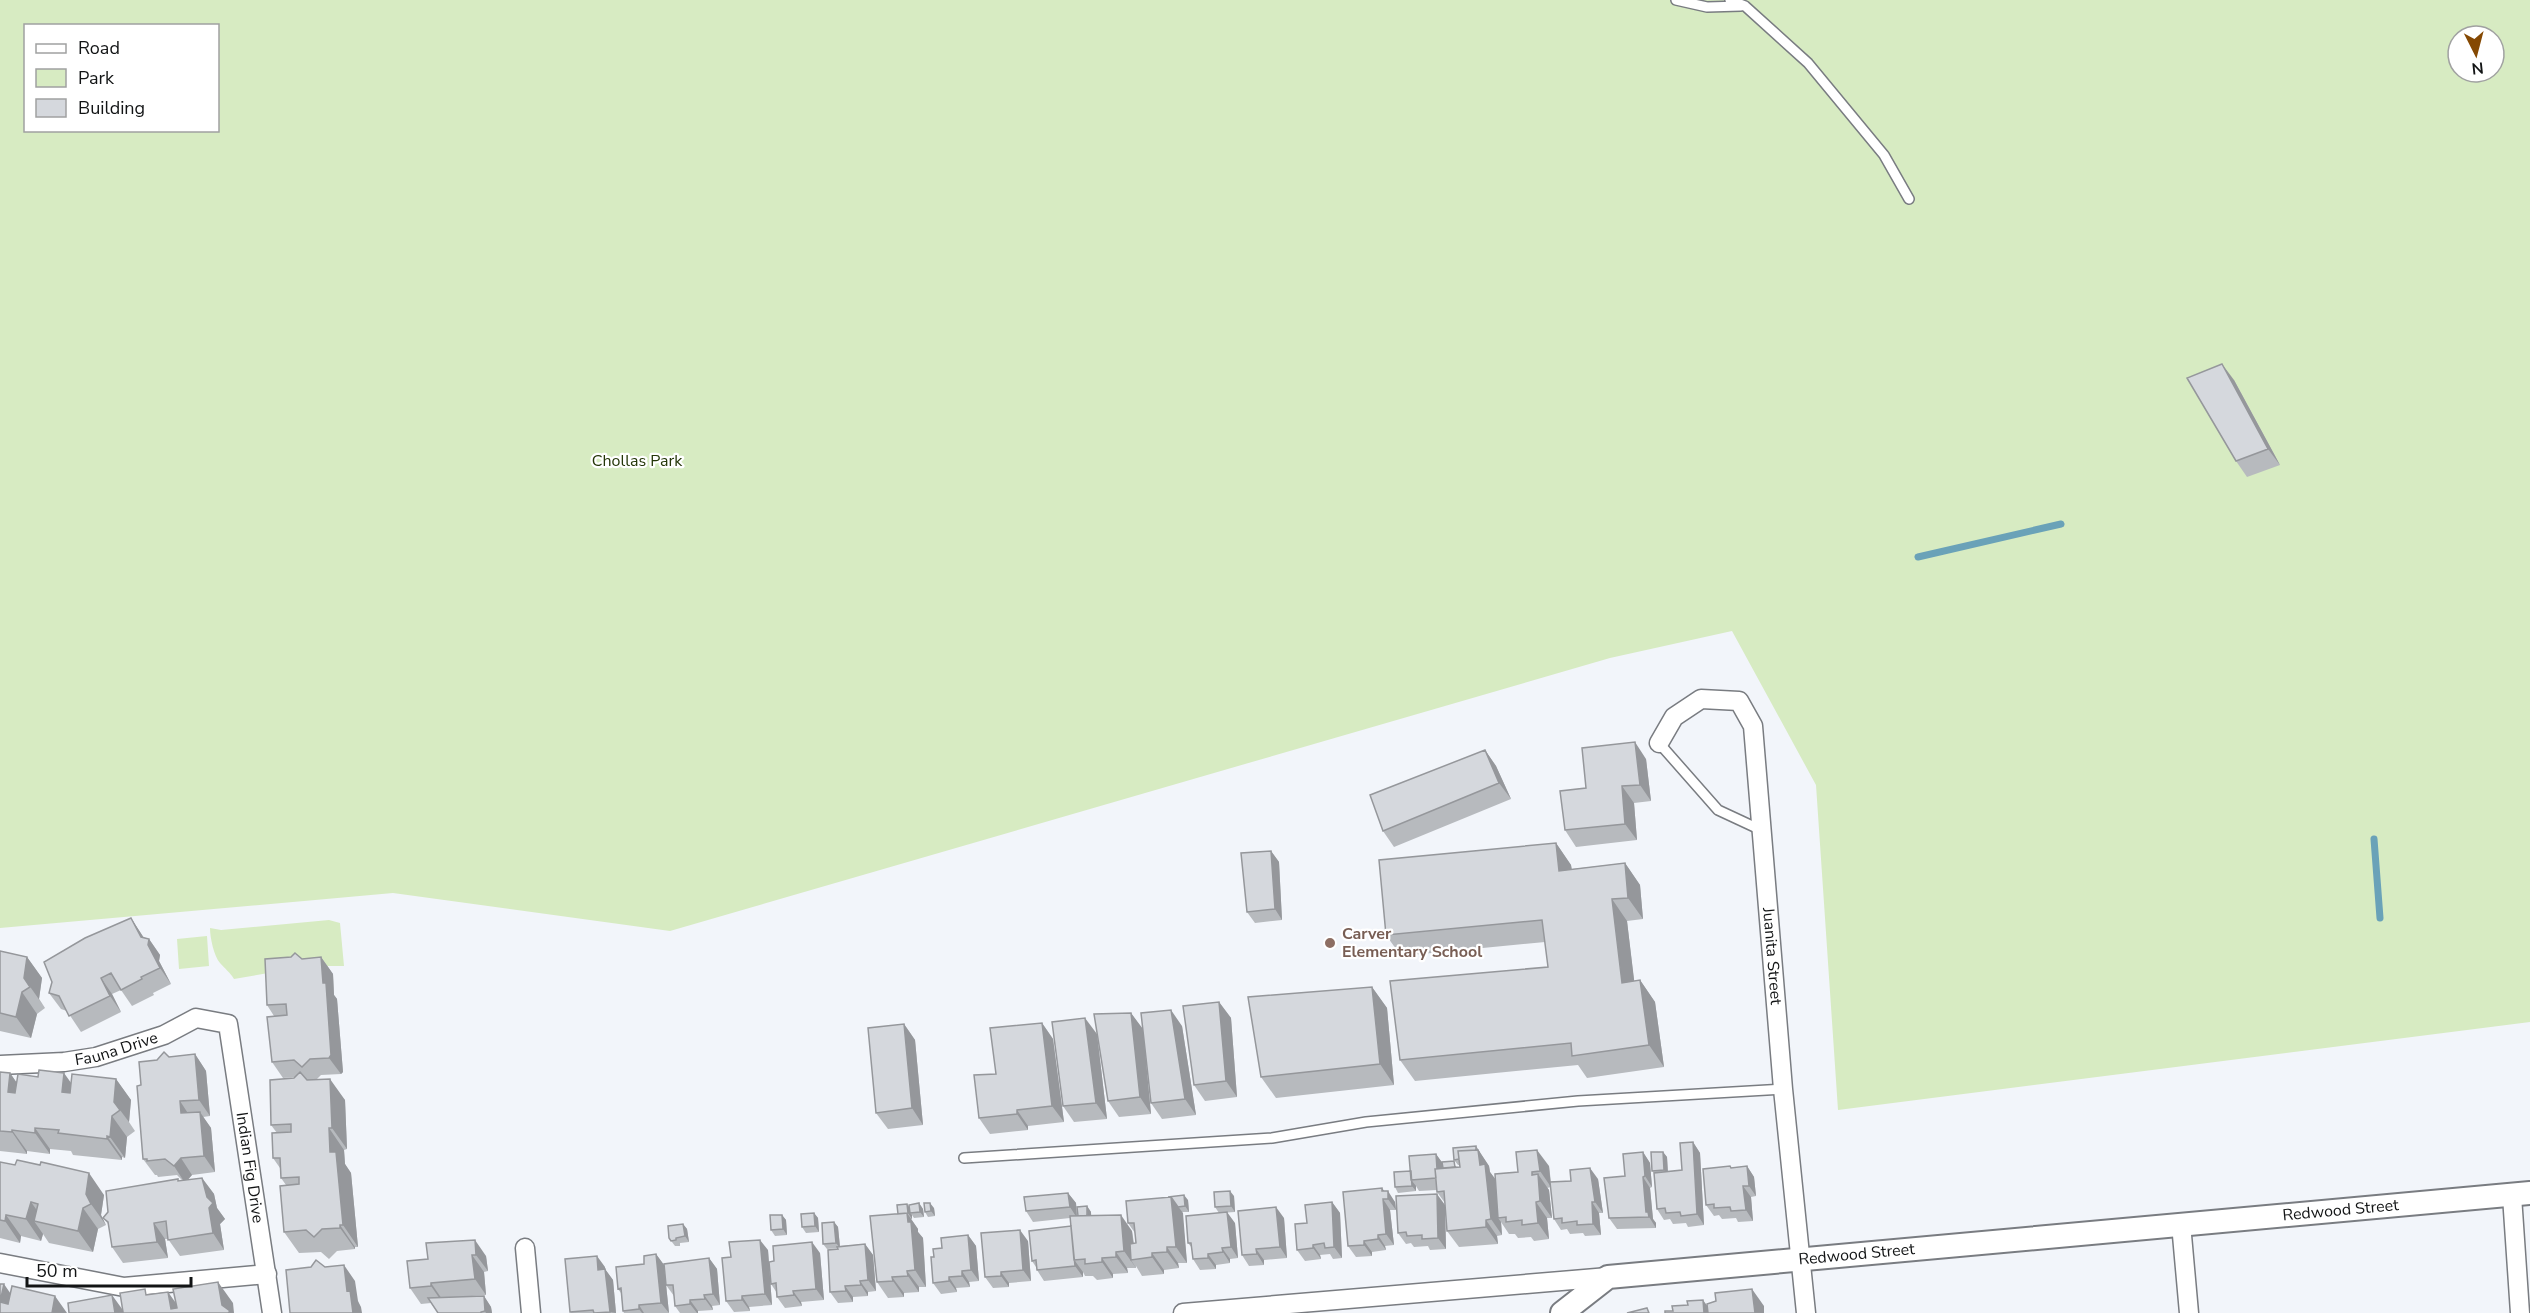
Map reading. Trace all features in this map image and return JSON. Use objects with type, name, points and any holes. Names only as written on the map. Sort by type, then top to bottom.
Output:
[{"type":"street","name":"Juanita Street","points":[[1659,744],[1674,717],[1701,699],[1738,701],[1753,726],[1783,1089],[1806,1313]]},
{"type":"street","name":"Fauna Drive","points":[[0,1065],[64,1062],[96,1057],[164,1035],[196,1018],[228,1024]]},
{"type":"street","name":"Indian Fig Drive","points":[[228,1024],[272,1313]]},
{"type":"street","points":[[2520,1313],[2521,1195]]},
{"type":"street","name":"Redwood Street","points":[[1183,1313],[2521,1195]]},
{"type":"street","points":[[2181,1224],[2189,1313]]},
{"type":"street","points":[[525,1248],[531,1313]]},
{"type":"street","points":[[0,1263],[124,1287],[267,1274]]},
{"type":"street","points":[[1562,1313],[1608,1277]]},
{"type":"lane","points":[[1676,0],[1707,7],[1745,6]]},
{"type":"lane","points":[[1730,0],[1745,6],[1808,63],[1884,155],[1909,199]]},
{"type":"lane","points":[[1659,744],[1718,810],[1761,831]]},
{"type":"lane","points":[[964,1158],[1272,1138],[1366,1122],[1578,1101],[1783,1089]]},
{"type":"green space","name":"Chollas Park","points":[[0,0],[2530,0],[2530,1022],[1838,1110],[1816,785],[1732,631],[1610,658],[670,931],[393,893],[0,928]]},
{"type":"green space","points":[[329,920],[340,923],[344,966],[308,966],[234,979],[218,960],[210,928],[221,930]]},
{"type":"green space","points":[[207,936],[209,966],[179,969],[177,939]]},
{"type":"building","points":[[2222,364],[2268,449],[2236,461],[2187,378]]},
{"type":"building","points":[[1635,742],[1640,785],[1622,786],[1625,824],[1565,830],[1560,791],[1586,788],[1582,748]]},
{"type":"building","points":[[1485,750],[1499,783],[1383,831],[1370,795]]},
{"type":"building","points":[[1556,843],[1559,871],[1625,863],[1628,898],[1612,899],[1622,983],[1640,980],[1649,1045],[1572,1056],[1571,1043],[1400,1060],[1390,981],[1548,967],[1542,920],[1386,935],[1379,860]]},
{"type":"building","points":[[1271,851],[1275,909],[1247,912],[1241,853]]},
{"type":"building","points":[[131,918],[141,937],[149,939],[148,945],[160,968],[121,990],[111,973],[101,978],[110,996],[69,1016],[59,996],[49,993],[52,982],[44,962],[85,938]]},
{"type":"building","points":[[0,951],[27,957],[24,978],[30,987],[22,992],[16,1017],[0,1013]]},
{"type":"building","points":[[295,953],[302,959],[321,957],[323,983],[326,983],[331,1055],[329,1058],[310,1059],[302,1067],[294,1060],[272,1062],[267,1017],[287,1015],[286,1004],[267,1005],[265,959],[291,957]]},
{"type":"building","points":[[1372,987],[1380,1064],[1261,1077],[1248,997]]},
{"type":"building","points":[[1219,1002],[1226,1081],[1194,1085],[1183,1006]]},
{"type":"building","points":[[1171,1010],[1185,1099],[1151,1103],[1141,1013]]},
{"type":"building","points":[[1131,1013],[1140,1097],[1108,1101],[1094,1014]]},
{"type":"building","points":[[1085,1018],[1096,1103],[1063,1106],[1052,1022]]},
{"type":"building","points":[[1042,1023],[1052,1106],[1017,1110],[1017,1114],[979,1118],[974,1075],[996,1074],[990,1028]]},
{"type":"building","points":[[904,1024],[912,1108],[876,1113],[868,1028]]},
{"type":"building","points":[[164,1052],[169,1057],[195,1054],[199,1100],[180,1101],[181,1113],[200,1112],[204,1156],[181,1158],[174,1166],[165,1159],[147,1161],[143,1159],[137,1086],[141,1085],[139,1062],[157,1060]]},
{"type":"building","points":[[39,1070],[64,1073],[62,1092],[70,1093],[72,1074],[116,1079],[114,1102],[120,1110],[112,1116],[110,1137],[107,1136],[107,1139],[35,1128],[35,1133],[0,1131],[0,1072],[10,1073],[8,1092],[15,1093],[18,1074],[38,1077]]},
{"type":"building","points":[[300,1072],[307,1080],[330,1079],[332,1128],[329,1128],[330,1152],[336,1152],[343,1225],[340,1225],[340,1228],[322,1229],[314,1237],[306,1230],[284,1232],[280,1186],[299,1184],[299,1177],[281,1178],[280,1158],[273,1158],[272,1133],[291,1132],[291,1124],[271,1125],[270,1080],[294,1078]]},
{"type":"building","points":[[1693,1142],[1697,1214],[1681,1216],[1680,1212],[1666,1213],[1665,1208],[1657,1209],[1654,1173],[1682,1170],[1680,1143]]},
{"type":"building","points":[[1476,1146],[1476,1150],[1458,1151],[1459,1159],[1454,1160],[1453,1148]]},
{"type":"building","points":[[1478,1150],[1480,1165],[1485,1164],[1491,1219],[1486,1220],[1486,1227],[1447,1231],[1444,1191],[1437,1192],[1435,1169],[1460,1167],[1458,1151]]},
{"type":"building","points":[[1537,1150],[1540,1171],[1532,1172],[1532,1175],[1538,1174],[1540,1201],[1536,1202],[1538,1223],[1522,1225],[1522,1220],[1506,1222],[1506,1217],[1498,1218],[1495,1174],[1518,1172],[1516,1152]]},
{"type":"building","points":[[1643,1152],[1646,1212],[1649,1217],[1609,1218],[1604,1178],[1625,1176],[1623,1154]]},
{"type":"building","points":[[1651,1152],[1663,1152],[1664,1170],[1652,1171]]},
{"type":"building","points":[[1436,1154],[1436,1178],[1411,1180],[1409,1156]]},
{"type":"building","points":[[17,1160],[40,1165],[41,1162],[89,1173],[86,1194],[91,1204],[83,1208],[78,1231],[34,1221],[38,1204],[31,1202],[26,1219],[6,1215],[5,1221],[0,1220],[0,1162],[15,1165]]},
{"type":"building","points":[[1454,1161],[1455,1167],[1443,1168],[1442,1162]]},
{"type":"building","points":[[1730,1166],[1731,1168],[1747,1166],[1749,1186],[1743,1186],[1746,1210],[1731,1211],[1730,1207],[1714,1208],[1714,1204],[1706,1205],[1703,1169]]},
{"type":"building","points":[[1590,1168],[1595,1202],[1592,1202],[1593,1224],[1577,1225],[1577,1221],[1562,1223],[1562,1218],[1554,1219],[1550,1182],[1571,1181],[1570,1170]]},
{"type":"building","points":[[1411,1171],[1412,1186],[1395,1187],[1394,1172]]},
{"type":"building","points":[[202,1178],[207,1197],[213,1203],[209,1208],[213,1233],[168,1240],[166,1221],[154,1223],[157,1242],[112,1247],[108,1222],[103,1218],[108,1212],[106,1191],[178,1179],[178,1181]]},
{"type":"building","points":[[1382,1188],[1382,1191],[1388,1191],[1388,1199],[1383,1199],[1386,1234],[1378,1235],[1378,1239],[1364,1241],[1364,1245],[1348,1246],[1343,1192]]},
{"type":"building","points":[[1230,1191],[1231,1206],[1215,1207],[1214,1192]]},
{"type":"building","points":[[1068,1193],[1070,1207],[1026,1211],[1024,1197]]},
{"type":"building","points":[[1437,1194],[1438,1238],[1422,1239],[1422,1235],[1407,1236],[1406,1232],[1398,1233],[1396,1196]]},
{"type":"building","points":[[1184,1195],[1185,1206],[1178,1207],[1171,1197],[1168,1197]]},
{"type":"building","points":[[1171,1197],[1176,1247],[1167,1247],[1167,1252],[1152,1253],[1152,1257],[1131,1260],[1130,1244],[1136,1243],[1134,1223],[1128,1223],[1126,1201]]},
{"type":"building","points":[[1332,1202],[1334,1247],[1325,1248],[1324,1243],[1313,1245],[1313,1248],[1297,1250],[1295,1224],[1307,1223],[1305,1205]]},
{"type":"building","points":[[919,1203],[920,1212],[910,1213],[909,1205]]},
{"type":"building","points":[[924,1203],[930,1203],[931,1211],[925,1212]]},
{"type":"building","points":[[907,1204],[908,1213],[898,1214],[897,1205]]},
{"type":"building","points":[[1087,1206],[1087,1216],[1078,1216],[1077,1207]]},
{"type":"building","points":[[1276,1207],[1280,1247],[1256,1249],[1257,1254],[1242,1255],[1238,1211]]},
{"type":"building","points":[[1227,1212],[1231,1247],[1222,1248],[1223,1252],[1208,1254],[1208,1258],[1193,1259],[1191,1243],[1188,1243],[1186,1216]]},
{"type":"building","points":[[814,1213],[815,1226],[802,1227],[801,1214]]},
{"type":"building","points":[[907,1213],[908,1222],[911,1222],[915,1270],[907,1271],[908,1276],[892,1277],[893,1281],[877,1282],[870,1216]]},
{"type":"building","points":[[770,1215],[782,1215],[783,1229],[771,1230]]},
{"type":"building","points":[[1121,1215],[1124,1251],[1116,1252],[1116,1257],[1102,1258],[1102,1262],[1085,1264],[1085,1259],[1074,1260],[1070,1216]]},
{"type":"building","points":[[834,1222],[836,1243],[823,1244],[822,1223]]},
{"type":"building","points":[[683,1224],[685,1236],[671,1241],[668,1226]]},
{"type":"building","points":[[1071,1226],[1075,1266],[1037,1270],[1036,1260],[1032,1261],[1029,1231]]},
{"type":"building","points":[[1020,1230],[1023,1270],[1001,1272],[1001,1276],[985,1277],[981,1233]]},
{"type":"building","points":[[968,1235],[971,1270],[962,1271],[962,1276],[949,1277],[949,1281],[933,1283],[931,1257],[934,1257],[933,1249],[942,1248],[941,1238]]},
{"type":"building","points":[[475,1240],[476,1255],[472,1255],[475,1279],[431,1283],[431,1286],[410,1288],[407,1261],[428,1259],[426,1243]]},
{"type":"building","points":[[760,1240],[765,1294],[742,1296],[742,1300],[726,1301],[722,1258],[731,1257],[729,1242]]},
{"type":"building","points":[[812,1242],[816,1289],[793,1291],[794,1295],[777,1297],[776,1283],[771,1284],[769,1262],[774,1261],[773,1246]]},
{"type":"building","points":[[865,1244],[868,1280],[860,1281],[861,1285],[845,1286],[846,1291],[830,1292],[828,1250]]},
{"type":"building","points":[[656,1254],[661,1303],[639,1305],[639,1309],[623,1311],[616,1267],[644,1264],[644,1256]]},
{"type":"building","points":[[597,1256],[598,1270],[605,1269],[610,1312],[594,1313],[593,1310],[570,1312],[565,1259]]},
{"type":"building","points":[[709,1258],[713,1294],[704,1295],[705,1299],[690,1300],[690,1304],[675,1306],[673,1285],[666,1285],[664,1264]]},
{"type":"building","points":[[316,1260],[325,1267],[344,1265],[347,1291],[350,1290],[353,1313],[290,1313],[286,1270],[311,1267]]},
{"type":"building","points":[[218,1282],[222,1305],[230,1311],[228,1313],[119,1313],[123,1312],[120,1293],[145,1289],[146,1295],[168,1292],[171,1309],[177,1308],[173,1289]]},
{"type":"building","points":[[0,1284],[4,1284],[0,1302]]},
{"type":"building","points":[[12,1286],[55,1296],[52,1313],[0,1313],[0,1302],[8,1304]]},
{"type":"building","points":[[1752,1289],[1755,1313],[1708,1313],[1707,1304],[1716,1301],[1715,1293]]},
{"type":"building","points":[[112,1295],[115,1313],[69,1313],[68,1303]]},
{"type":"building","points":[[484,1296],[485,1311],[481,1313],[438,1313],[428,1298]]},
{"type":"building","points":[[1703,1300],[1704,1313],[1665,1313],[1665,1311],[1673,1311],[1672,1306],[1688,1305],[1687,1301]]},
{"type":"building","points":[[1647,1308],[1649,1313],[1627,1313]]},
{"type":"waterway","points":[[1918,557],[2061,524]]},
{"type":"waterway","points":[[2374,839],[2380,918]]},
{"type":"place","name":"Carver Elementary School","points":[[1330,943]]}]
